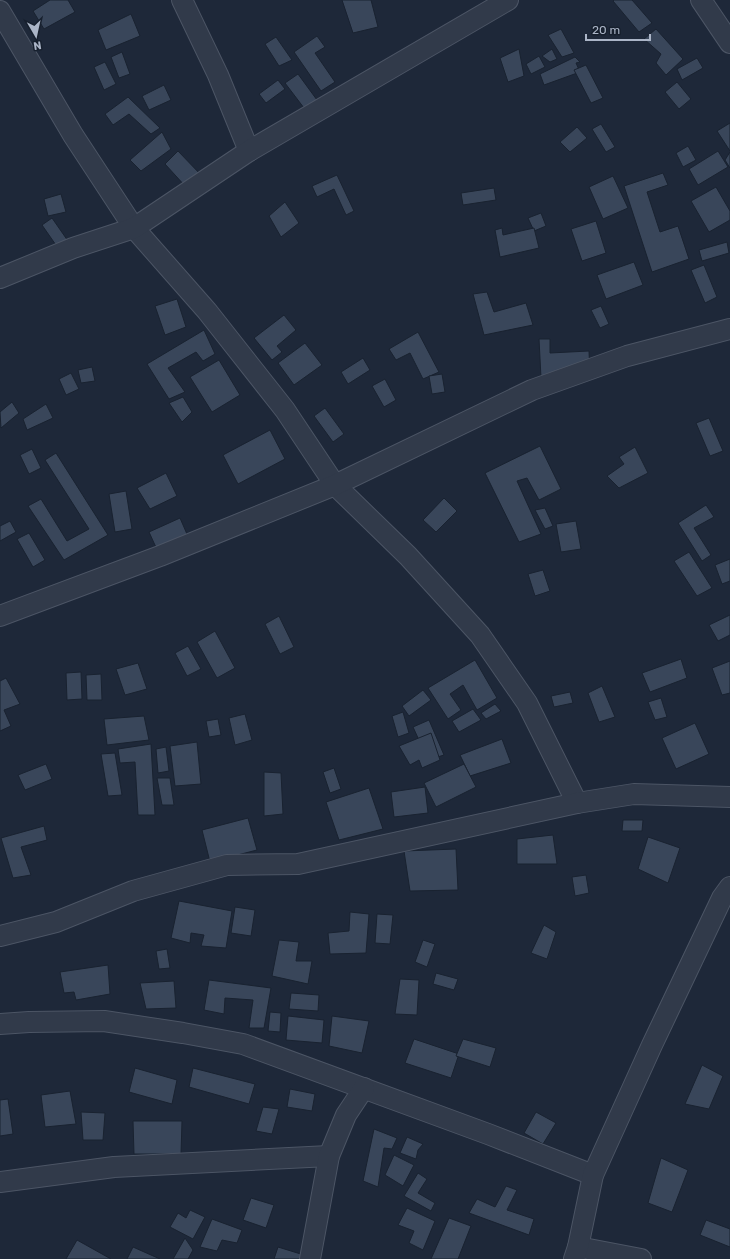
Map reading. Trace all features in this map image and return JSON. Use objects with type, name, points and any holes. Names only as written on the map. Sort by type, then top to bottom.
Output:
[{"type":"street","points":[[182,0],[218,75],[249,151]]},
{"type":"street","points":[[0,278],[73,248],[134,228],[249,151],[508,0]]},
{"type":"street","points":[[701,0],[730,43]]},
{"type":"street","points":[[0,11],[73,135],[134,228],[212,317],[285,410],[335,484],[408,556],[480,635],[527,703],[577,803]]},
{"type":"street","points":[[0,616],[167,553],[335,484],[532,390],[627,356],[730,329]]},
{"type":"street","points":[[0,936],[56,922],[133,891],[227,865],[298,864],[577,803],[634,794],[730,797]]},
{"type":"street","points":[[641,1259],[576,1253],[593,1175],[652,1045],[722,898],[730,887]]},
{"type":"street","points":[[0,1024],[104,1021],[243,1044],[488,1134],[593,1175]]},
{"type":"street","points":[[310,1259],[329,1156],[346,1115],[364,1088]]},
{"type":"street","points":[[0,1182],[114,1167],[329,1156]]},
{"type":"building","points":[[50,0],[68,0],[75,12],[44,29],[33,11]]},
{"type":"building","points":[[342,0],[371,0],[378,27],[353,33]]},
{"type":"building","points":[[632,0],[652,23],[639,32],[613,1]]},
{"type":"building","points":[[131,14],[140,36],[106,50],[98,30]]},
{"type":"building","points":[[561,29],[574,53],[562,57],[548,35]]},
{"type":"building","points":[[656,29],[683,59],[666,75],[656,63],[661,54],[644,39]]},
{"type":"building","points":[[317,36],[325,47],[315,53],[335,82],[321,91],[294,52]]},
{"type":"building","points":[[276,37],[292,60],[279,66],[265,44]]},
{"type":"building","points":[[519,49],[524,76],[508,82],[500,58]]},
{"type":"building","points":[[552,49],[557,59],[550,62],[542,56]]},
{"type":"building","points":[[122,52],[130,74],[119,78],[111,57]]},
{"type":"building","points":[[539,56],[545,67],[531,74],[526,64]]},
{"type":"building","points":[[575,57],[580,62],[576,63],[580,72],[544,85],[540,74]]},
{"type":"building","points":[[697,58],[703,68],[682,80],[677,69]]},
{"type":"building","points":[[105,62],[116,84],[104,90],[94,67]]},
{"type":"building","points":[[586,65],[603,98],[591,103],[574,70]]},
{"type":"building","points":[[298,74],[317,100],[304,108],[285,83]]},
{"type":"building","points":[[278,80],[285,89],[266,103],[259,94]]},
{"type":"building","points":[[677,82],[691,99],[679,109],[665,92]]},
{"type":"building","points":[[164,85],[171,100],[149,110],[142,96]]},
{"type":"building","points":[[128,97],[160,128],[151,134],[129,114],[113,125],[105,114]]},
{"type":"building","points":[[730,123],[730,151],[717,131]]},
{"type":"building","points":[[601,124],[615,147],[606,152],[592,129]]},
{"type":"building","points":[[577,127],[587,138],[570,152],[560,142]]},
{"type":"building","points":[[162,132],[171,149],[141,171],[130,160]]},
{"type":"building","points":[[688,146],[696,160],[683,167],[676,153]]},
{"type":"building","points":[[178,151],[202,176],[186,187],[165,164]]},
{"type":"building","points":[[718,151],[728,167],[698,185],[689,169]]},
{"type":"building","points":[[730,152],[730,168],[725,160]]},
{"type":"building","points":[[663,173],[668,185],[647,192],[660,232],[678,226],[689,259],[652,272],[624,186]]},
{"type":"building","points":[[337,175],[354,211],[346,215],[334,189],[317,197],[312,186]]},
{"type":"building","points":[[613,176],[628,208],[603,219],[589,187]]},
{"type":"building","points":[[716,187],[730,211],[730,220],[709,232],[691,201]]},
{"type":"building","points":[[494,188],[496,200],[463,205],[461,193]]},
{"type":"building","points":[[61,194],[66,212],[48,216],[44,199]]},
{"type":"building","points":[[285,202],[299,223],[281,237],[269,216]]},
{"type":"building","points":[[541,213],[546,226],[534,231],[528,218]]},
{"type":"building","points":[[52,218],[68,241],[58,248],[42,225]]},
{"type":"building","points":[[596,221],[606,253],[582,261],[571,229]]},
{"type":"building","points":[[502,228],[503,235],[534,228],[539,248],[500,257],[495,230]]},
{"type":"building","points":[[727,242],[729,253],[702,261],[699,250]]},
{"type":"building","points":[[634,262],[643,285],[606,299],[597,275]]},
{"type":"building","points":[[704,265],[717,297],[705,303],[691,270]]},
{"type":"building","points":[[487,292],[494,312],[526,303],[533,325],[484,335],[473,294]]},
{"type":"building","points":[[177,299],[186,327],[165,335],[155,306]]},
{"type":"building","points":[[601,306],[609,324],[600,328],[591,310]]},
{"type":"building","points":[[284,315],[296,330],[277,346],[282,352],[272,360],[254,338]]},
{"type":"building","points":[[204,330],[215,354],[203,361],[196,352],[168,368],[185,392],[169,399],[147,364]]},
{"type":"building","points":[[418,332],[439,372],[423,379],[410,353],[396,360],[389,349]]},
{"type":"building","points":[[539,339],[550,339],[550,353],[589,351],[590,376],[541,378]]},
{"type":"building","points":[[305,343],[322,365],[294,385],[278,363]]},
{"type":"building","points":[[363,358],[370,370],[348,384],[341,372]]},
{"type":"building","points":[[219,360],[240,395],[212,412],[190,377]]},
{"type":"building","points":[[92,367],[95,381],[81,383],[78,370]]},
{"type":"building","points":[[71,373],[79,389],[66,395],[59,379]]},
{"type":"building","points":[[442,374],[445,392],[432,394],[429,376]]},
{"type":"building","points":[[385,379],[396,400],[384,407],[372,386]]},
{"type":"building","points":[[183,397],[192,412],[182,422],[169,403]]},
{"type":"building","points":[[12,402],[19,413],[1,428],[0,412]]},
{"type":"building","points":[[46,404],[53,418],[27,430],[23,419]]},
{"type":"building","points":[[325,408],[344,434],[333,442],[314,416]]},
{"type":"building","points":[[709,418],[723,451],[710,456],[696,423]]},
{"type":"building","points":[[270,430],[285,459],[238,484],[223,455]]},
{"type":"building","points":[[540,446],[561,489],[539,500],[527,478],[517,481],[541,534],[519,542],[485,473]]},
{"type":"building","points":[[635,447],[648,473],[619,488],[607,476],[624,464],[619,457]]},
{"type":"building","points":[[32,449],[41,468],[29,474],[20,455]]},
{"type":"building","points":[[56,453],[108,535],[64,560],[28,506],[41,499],[67,541],[89,529],[45,460]]},
{"type":"building","points":[[166,473],[177,496],[150,509],[137,488]]},
{"type":"building","points":[[126,491],[132,529],[115,532],[109,494]]},
{"type":"building","points":[[444,498],[457,511],[436,532],[423,520]]},
{"type":"building","points":[[706,505],[714,517],[694,528],[711,555],[702,561],[678,523]]},
{"type":"building","points":[[545,508],[553,526],[545,529],[535,510]]},
{"type":"building","points":[[180,518],[190,541],[159,554],[149,532]]},
{"type":"building","points":[[10,521],[16,532],[0,541],[0,526]]},
{"type":"building","points":[[576,521],[581,549],[561,552],[556,524]]},
{"type":"building","points":[[29,533],[45,560],[33,567],[17,539]]},
{"type":"building","points":[[689,552],[712,588],[697,596],[674,561]]},
{"type":"building","points":[[730,559],[730,581],[722,584],[715,565]]},
{"type":"building","points":[[543,570],[550,591],[535,596],[528,574]]},
{"type":"building","points":[[730,615],[730,635],[718,641],[709,625]]},
{"type":"building","points":[[279,616],[294,647],[280,654],[265,624]]},
{"type":"building","points":[[215,631],[235,668],[217,678],[197,642]]},
{"type":"building","points":[[188,646],[201,669],[187,676],[175,653]]},
{"type":"building","points":[[681,659],[687,678],[650,692],[642,673]]},
{"type":"building","points":[[475,660],[497,698],[477,710],[463,685],[450,694],[461,710],[448,719],[428,688]]},
{"type":"building","points":[[730,661],[730,693],[722,695],[712,668]]},
{"type":"building","points":[[138,663],[147,689],[125,695],[116,669]]},
{"type":"building","points":[[81,672],[82,699],[67,700],[66,673]]},
{"type":"building","points":[[101,674],[102,700],[87,700],[86,675]]},
{"type":"building","points":[[6,678],[20,704],[4,710],[11,726],[0,731],[0,681]]},
{"type":"building","points":[[602,686],[615,717],[599,722],[588,693]]},
{"type":"building","points":[[423,690],[431,700],[409,716],[402,706]]},
{"type":"building","points":[[570,692],[573,703],[554,707],[551,696]]},
{"type":"building","points":[[661,698],[667,717],[655,720],[648,702]]},
{"type":"building","points":[[495,704],[501,711],[486,719],[481,713]]},
{"type":"building","points":[[473,709],[481,720],[459,732],[452,721]]},
{"type":"building","points":[[403,712],[409,733],[398,737],[392,716]]},
{"type":"building","points":[[245,714],[252,740],[235,745],[229,718]]},
{"type":"building","points":[[144,716],[149,740],[107,745],[104,719]]},
{"type":"building","points":[[218,719],[221,735],[209,737],[206,721]]},
{"type":"building","points":[[429,720],[444,755],[428,760],[413,727]]},
{"type":"building","points":[[695,723],[709,754],[676,769],[662,738]]},
{"type":"building","points":[[431,733],[440,760],[422,768],[419,760],[410,765],[399,746]]},
{"type":"building","points":[[502,739],[511,763],[470,776],[460,755]]},
{"type":"building","points":[[197,742],[201,784],[175,786],[170,746]]},
{"type":"building","points":[[151,744],[155,815],[138,815],[135,762],[120,763],[118,749]]},
{"type":"building","points":[[166,747],[169,771],[158,773],[156,749]]},
{"type":"building","points":[[115,753],[122,795],[108,796],[101,754]]},
{"type":"building","points":[[46,764],[52,779],[25,790],[18,775]]},
{"type":"building","points":[[464,764],[476,787],[436,807],[424,783]]},
{"type":"building","points":[[334,768],[341,789],[330,793],[323,772]]},
{"type":"building","points":[[264,772],[281,773],[283,814],[264,816]]},
{"type":"building","points":[[157,778],[170,778],[174,805],[162,805]]},
{"type":"building","points":[[425,787],[428,813],[394,817],[391,792]]},
{"type":"building","points":[[369,788],[383,829],[339,840],[326,802]]},
{"type":"building","points":[[248,818],[257,850],[210,862],[202,830]]},
{"type":"building","points":[[623,820],[643,820],[642,831],[622,831]]},
{"type":"building","points":[[44,826],[47,840],[21,847],[31,875],[13,878],[1,838]]},
{"type":"building","points":[[553,835],[557,864],[517,864],[517,839]]},
{"type":"building","points":[[648,837],[680,848],[668,883],[638,869]]},
{"type":"building","points":[[456,849],[458,890],[410,891],[404,851]]},
{"type":"building","points":[[586,875],[589,893],[575,896],[572,877]]},
{"type":"building","points":[[179,901],[232,911],[226,948],[201,946],[204,935],[191,933],[190,943],[171,938]]},
{"type":"building","points":[[235,907],[255,910],[251,936],[231,933]]},
{"type":"building","points":[[350,912],[369,914],[366,953],[330,954],[328,933],[349,931]]},
{"type":"building","points":[[377,914],[393,915],[390,944],[375,943]]},
{"type":"building","points":[[544,925],[556,932],[547,959],[531,953]]},
{"type":"building","points":[[279,940],[299,942],[296,961],[312,961],[308,984],[272,976]]},
{"type":"building","points":[[423,940],[435,944],[427,967],[415,962]]},
{"type":"building","points":[[167,949],[170,968],[159,969],[156,951]]},
{"type":"building","points":[[108,965],[110,994],[76,1000],[74,992],[64,993],[60,972]]},
{"type":"building","points":[[436,973],[458,979],[454,990],[433,984]]},
{"type":"building","points":[[400,979],[419,980],[417,1015],[395,1014]]},
{"type":"building","points":[[209,980],[271,988],[264,1028],[249,1028],[253,1000],[225,998],[224,1014],[204,1010]]},
{"type":"building","points":[[174,981],[176,1008],[146,1009],[140,983]]},
{"type":"building","points":[[291,993],[319,995],[318,1011],[289,1009]]},
{"type":"building","points":[[270,1012],[281,1013],[280,1032],[268,1031]]},
{"type":"building","points":[[288,1016],[324,1020],[322,1043],[286,1040]]},
{"type":"building","points":[[332,1016],[369,1021],[362,1053],[329,1046]]},
{"type":"building","points":[[414,1039],[459,1054],[451,1078],[405,1063]]},
{"type":"building","points":[[463,1039],[496,1048],[490,1067],[456,1056]]},
{"type":"building","points":[[702,1065],[723,1076],[709,1109],[685,1104]]},
{"type":"building","points":[[135,1068],[177,1080],[172,1104],[129,1092]]},
{"type":"building","points":[[193,1068],[255,1084],[249,1104],[189,1087]]},
{"type":"building","points":[[290,1089],[315,1094],[312,1111],[287,1107]]},
{"type":"building","points":[[70,1091],[76,1124],[45,1127],[41,1095]]},
{"type":"building","points":[[8,1099],[13,1134],[0,1136],[0,1100]]},
{"type":"building","points":[[263,1107],[279,1109],[272,1134],[256,1131]]},
{"type":"building","points":[[81,1112],[105,1113],[103,1140],[83,1140]]},
{"type":"building","points":[[536,1112],[556,1123],[543,1144],[524,1133]]},
{"type":"building","points":[[133,1121],[182,1121],[181,1154],[134,1154]]},
{"type":"building","points":[[374,1129],[397,1138],[392,1149],[384,1148],[378,1187],[363,1181]]},
{"type":"building","points":[[407,1137],[423,1144],[418,1150],[416,1159],[400,1153]]},
{"type":"building","points":[[394,1155],[414,1165],[403,1186],[385,1175]]},
{"type":"building","points":[[661,1158],[688,1170],[672,1212],[648,1203]]},
{"type":"building","points":[[418,1173],[427,1179],[418,1193],[435,1203],[431,1211],[404,1196]]},
{"type":"building","points":[[506,1186],[517,1190],[507,1210],[534,1219],[529,1235],[469,1213],[477,1199],[495,1207]]},
{"type":"building","points":[[251,1198],[274,1205],[266,1228],[243,1220]]},
{"type":"building","points":[[407,1208],[435,1221],[423,1250],[409,1243],[414,1231],[398,1225]]},
{"type":"building","points":[[190,1210],[205,1217],[193,1239],[170,1227],[178,1213],[186,1218]]},
{"type":"building","points":[[449,1218],[471,1226],[458,1259],[431,1259]]},
{"type":"building","points":[[212,1219],[242,1230],[237,1243],[222,1240],[217,1251],[200,1247]]},
{"type":"building","points":[[706,1220],[730,1229],[730,1247],[700,1235]]},
{"type":"building","points":[[185,1238],[193,1250],[188,1259],[173,1259]]},
{"type":"building","points":[[77,1240],[111,1259],[66,1259]]},
{"type":"building","points":[[133,1247],[160,1259],[127,1259]]},
{"type":"building","points":[[278,1247],[304,1255],[302,1259],[274,1259]]}]
